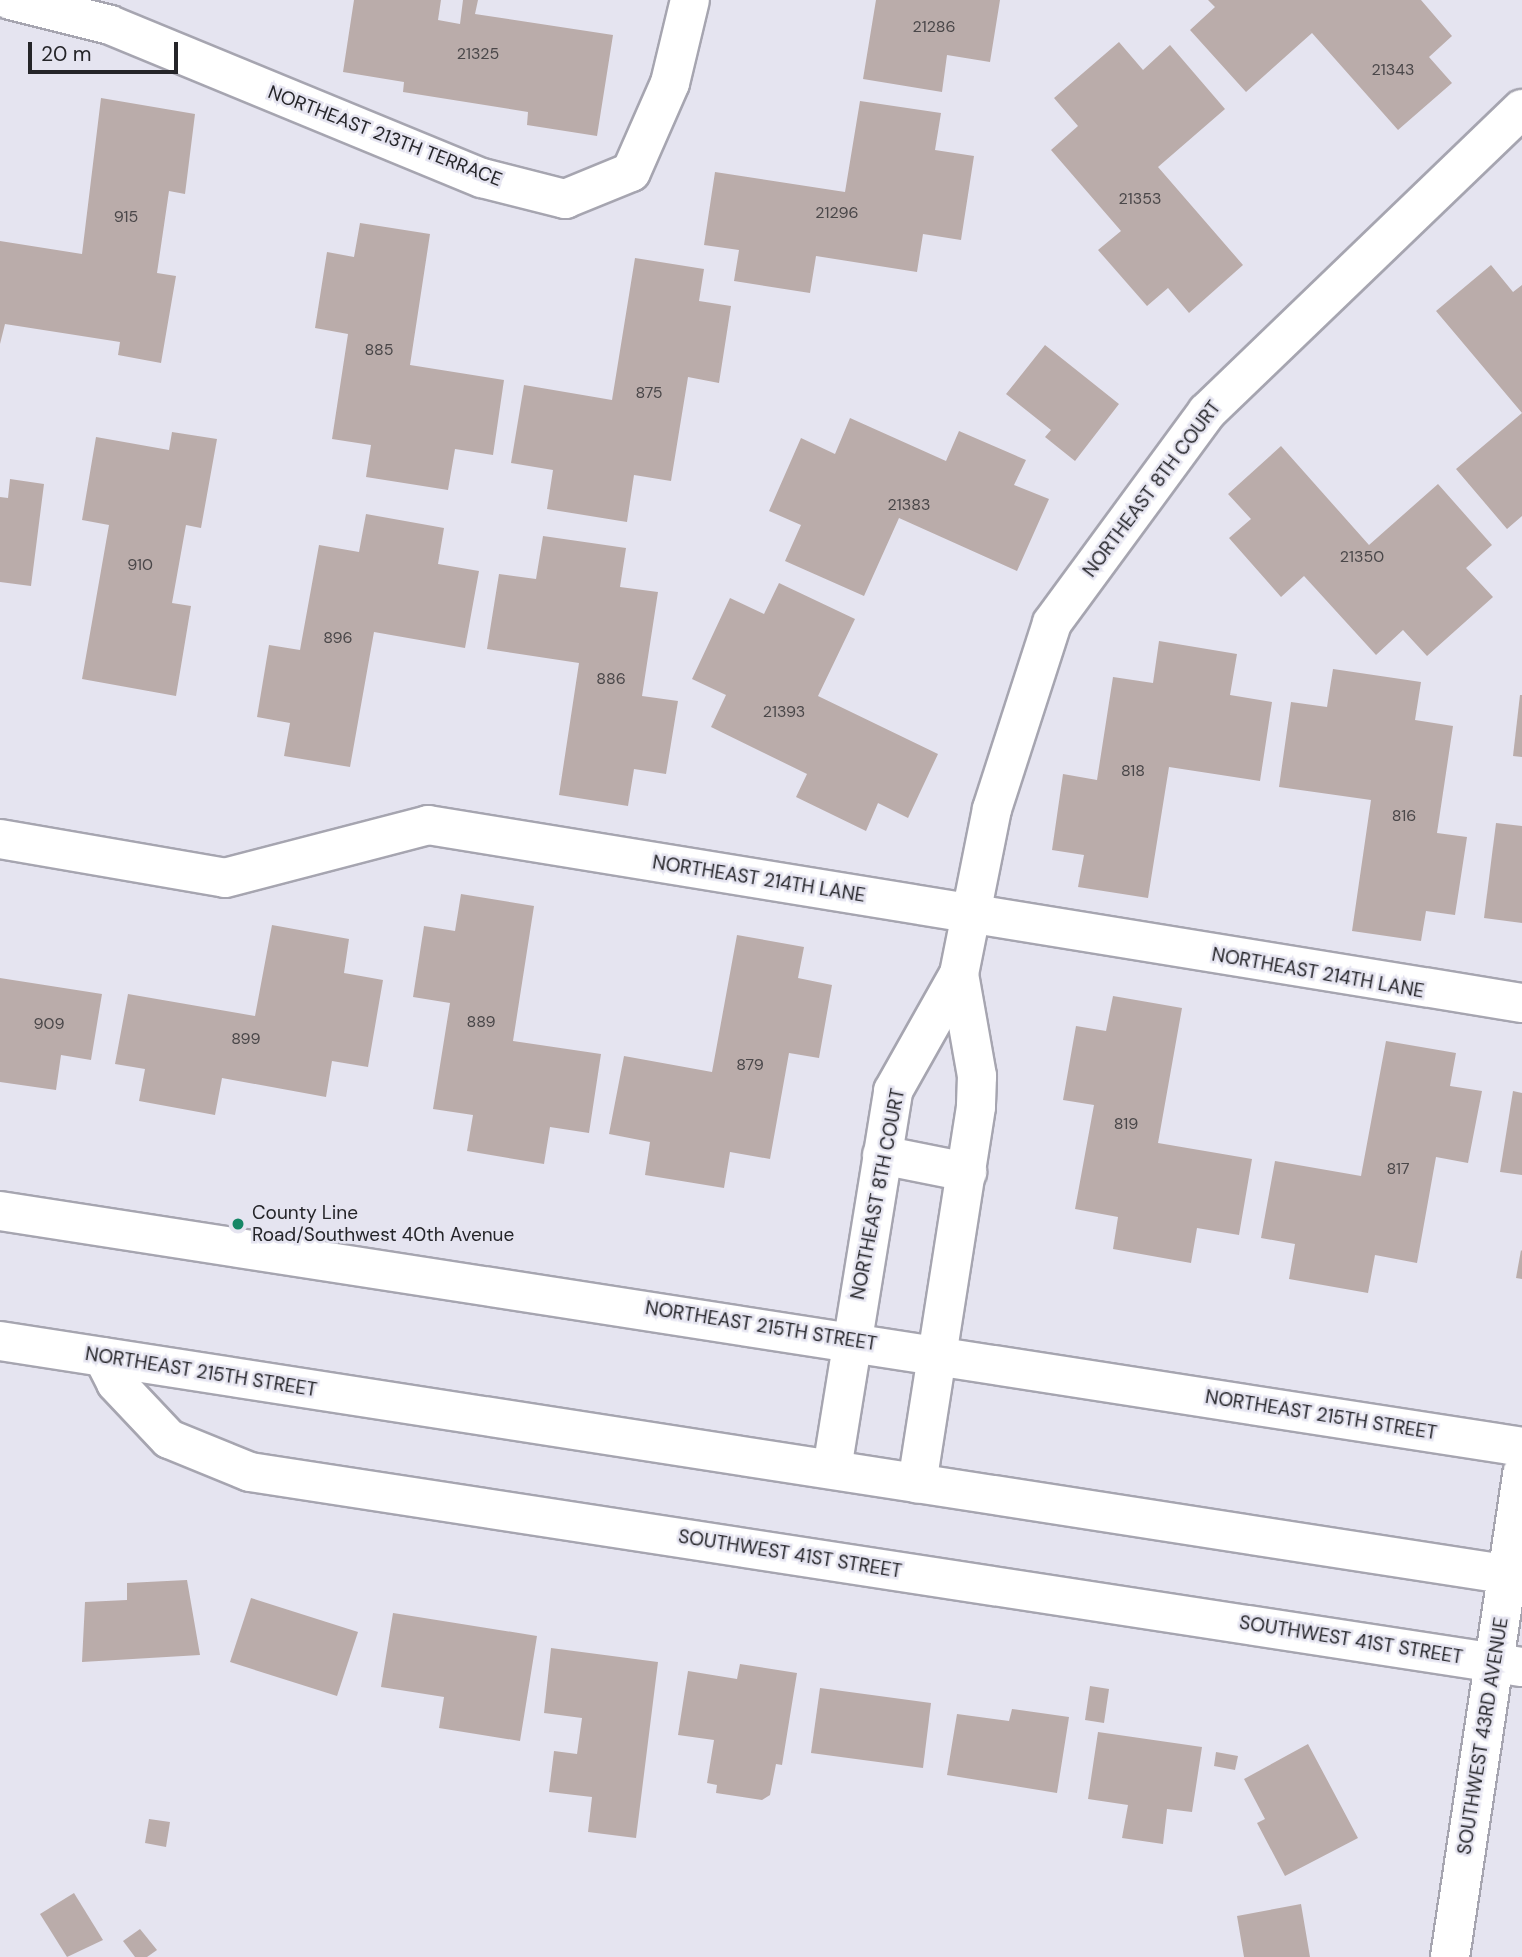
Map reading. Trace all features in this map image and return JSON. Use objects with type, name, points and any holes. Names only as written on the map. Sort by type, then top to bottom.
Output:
[{"type":"street","name":"NORTHEAST 213TH TERRACE","points":[[10,0],[110,25],[482,178],[565,199],[631,172],[670,83],[690,0]]},
{"type":"street","name":"NORTHEAST 8TH COURT","points":[[917,1483],[967,1172],[977,1076],[959,974],[968,914],[992,809],[1052,623],[1207,412],[1522,109]]},
{"type":"street","name":"NORTHEAST 214TH LANE","points":[[0,839],[225,877],[428,825],[1522,1003]]},
{"type":"street","name":"NORTHEAST 8TH COURT","points":[[832,1469],[893,1091],[959,974]]},
{"type":"street","points":[[882,1156],[967,1172]]},
{"type":"street","name":"NORTHEAST 215TH STREET","points":[[0,1210],[852,1339],[1522,1447]]},
{"type":"street","name":"NORTHEAST 215TH STREET","points":[[0,1341],[1515,1576]]},
{"type":"street","name":"SOUTHWEST 41ST STREET","points":[[103,1357],[116,1383],[169,1440],[250,1472],[1508,1665]]},
{"type":"street","name":"SOUTHWEST 43RD AVENUE","points":[[1450,1957],[1508,1665],[1522,1473]]},
{"type":"building","points":[[354,0],[441,0],[438,20],[460,24],[463,0],[478,0],[475,14],[613,35],[597,136],[527,125],[528,112],[403,92],[404,82],[343,72]]},
{"type":"building","points":[[876,0],[1000,0],[990,62],[947,55],[942,92],[863,79]]},
{"type":"building","points":[[1208,0],[1421,0],[1452,36],[1429,57],[1452,83],[1398,130],[1312,33],[1246,92],[1190,30],[1215,7]]},
{"type":"building","points":[[1119,42],[1143,70],[1170,45],[1225,109],[1158,167],[1243,265],[1189,313],[1168,288],[1147,306],[1098,250],[1121,231],[1051,150],[1078,126],[1054,98]]},
{"type":"building","points":[[101,98],[195,114],[185,194],[169,191],[157,273],[176,276],[161,363],[118,355],[120,342],[5,324],[0,344],[0,241],[82,254]]},
{"type":"building","points":[[860,101],[941,113],[935,150],[974,156],[961,240],[923,234],[917,272],[816,256],[810,293],[734,281],[739,250],[704,245],[715,172],[845,192]]},
{"type":"building","points":[[360,223],[430,234],[410,365],[504,380],[493,455],[455,449],[448,490],[366,477],[371,445],[332,439],[348,334],[315,328],[327,252],[354,257]]},
{"type":"building","points":[[635,258],[704,269],[699,301],[731,306],[719,383],[688,377],[671,481],[634,475],[627,522],[547,509],[553,470],[511,463],[524,385],[612,400]]},
{"type":"building","points":[[1491,265],[1513,292],[1522,285],[1522,413],[1436,311]]},
{"type":"building","points":[[1045,345],[1119,404],[1075,461],[1045,437],[1051,430],[1006,394]]},
{"type":"building","points":[[1522,413],[1522,516],[1507,529],[1456,469]]},
{"type":"building","points":[[850,418],[946,461],[959,431],[1026,460],[1014,485],[1049,499],[1017,571],[899,518],[864,596],[785,561],[801,525],[769,511],[801,438],[835,454]]},
{"type":"building","points":[[172,432],[217,439],[201,528],[186,525],[172,603],[191,606],[176,696],[82,679],[109,525],[82,520],[96,437],[169,450]]},
{"type":"building","points":[[1281,446],[1369,545],[1438,484],[1492,545],[1466,568],[1493,597],[1427,656],[1403,630],[1376,655],[1304,576],[1281,597],[1229,538],[1251,519],[1228,494]]},
{"type":"building","points":[[10,479],[44,484],[31,586],[0,582],[0,497],[8,498]]},
{"type":"building","points":[[366,514],[444,528],[438,564],[479,571],[465,648],[374,632],[350,767],[284,756],[290,723],[257,717],[269,645],[300,650],[319,545],[359,552]]},
{"type":"building","points":[[543,536],[626,548],[620,587],[658,592],[642,696],[678,701],[666,774],[634,769],[628,806],[559,795],[579,663],[487,649],[499,574],[536,579]]},
{"type":"building","points":[[779,583],[855,619],[818,696],[938,754],[908,818],[878,803],[866,831],[796,797],[807,774],[711,727],[726,695],[692,679],[730,598],[764,614]]},
{"type":"building","points":[[1159,641],[1237,654],[1230,695],[1272,702],[1260,781],[1169,767],[1148,898],[1078,887],[1084,855],[1052,850],[1063,774],[1097,780],[1113,677],[1153,683]]},
{"type":"building","points":[[1333,669],[1421,682],[1415,720],[1453,726],[1437,833],[1467,837],[1455,915],[1426,911],[1421,941],[1352,931],[1371,800],[1279,787],[1291,702],[1327,707]]},
{"type":"building","points":[[1522,695],[1522,757],[1513,756]]},
{"type":"building","points":[[1496,823],[1522,826],[1522,923],[1484,918]]},
{"type":"building","points":[[461,894],[534,906],[513,1041],[601,1054],[589,1133],[550,1127],[544,1164],[467,1151],[473,1115],[433,1109],[450,1003],[413,997],[424,926],[455,931]]},
{"type":"building","points":[[272,925],[349,939],[344,973],[383,980],[368,1067],[332,1061],[326,1097],[222,1078],[215,1115],[139,1101],[145,1069],[115,1064],[128,994],[255,1016]]},
{"type":"building","points":[[737,935],[804,947],[798,978],[832,985],[819,1058],[789,1053],[770,1159],[730,1152],[724,1188],[645,1175],[650,1142],[609,1134],[624,1056],[712,1072]]},
{"type":"building","points":[[0,978],[102,994],[91,1060],[61,1055],[56,1090],[0,1082]]},
{"type":"building","points":[[1113,996],[1182,1008],[1158,1143],[1252,1159],[1239,1235],[1197,1228],[1191,1263],[1113,1249],[1118,1217],[1075,1209],[1094,1105],[1063,1100],[1076,1026],[1106,1031]]},
{"type":"building","points":[[1386,1041],[1456,1053],[1450,1086],[1482,1091],[1468,1163],[1436,1157],[1417,1263],[1375,1255],[1368,1293],[1289,1279],[1295,1244],[1261,1238],[1275,1161],[1361,1176]]},
{"type":"building","points":[[1513,1091],[1522,1093],[1522,1175],[1500,1172]]},
{"type":"building","points":[[1522,1251],[1522,1279],[1516,1278]]},
{"type":"building","points":[[187,1580],[200,1655],[82,1662],[85,1602],[127,1600],[127,1583]]},
{"type":"building","points":[[251,1598],[358,1632],[337,1696],[230,1662]]},
{"type":"building","points":[[393,1613],[537,1636],[520,1741],[439,1728],[444,1697],[381,1687]]},
{"type":"building","points":[[551,1648],[658,1662],[636,1838],[588,1832],[592,1797],[549,1792],[554,1751],[577,1754],[582,1718],[544,1713]]},
{"type":"building","points":[[740,1664],[797,1673],[782,1765],[776,1764],[770,1795],[762,1800],[716,1793],[717,1785],[707,1783],[714,1740],[678,1735],[688,1671],[737,1679]]},
{"type":"building","points":[[1090,1686],[1109,1689],[1104,1723],[1085,1720]]},
{"type":"building","points":[[820,1688],[931,1703],[923,1768],[811,1753]]},
{"type":"building","points":[[1012,1709],[1069,1717],[1057,1793],[947,1775],[957,1714],[1009,1721]]},
{"type":"building","points":[[1098,1732],[1202,1747],[1192,1812],[1167,1809],[1163,1844],[1122,1838],[1128,1805],[1088,1799]]},
{"type":"building","points":[[1308,1744],[1358,1838],[1285,1876],[1257,1823],[1265,1819],[1244,1779]]},
{"type":"building","points":[[1216,1752],[1238,1756],[1235,1770],[1214,1766]]},
{"type":"building","points":[[149,1819],[170,1822],[166,1847],[145,1843]]},
{"type":"building","points":[[74,1893],[103,1940],[67,1957],[40,1914]]},
{"type":"building","points":[[1301,1904],[1310,1957],[1244,1957],[1237,1916]]},
{"type":"building","points":[[140,1929],[157,1950],[147,1957],[135,1957],[123,1941]]},
{"type":"place","name":"County Line Road/Southwest 40th Avenue","points":[[238,1224]]}]
